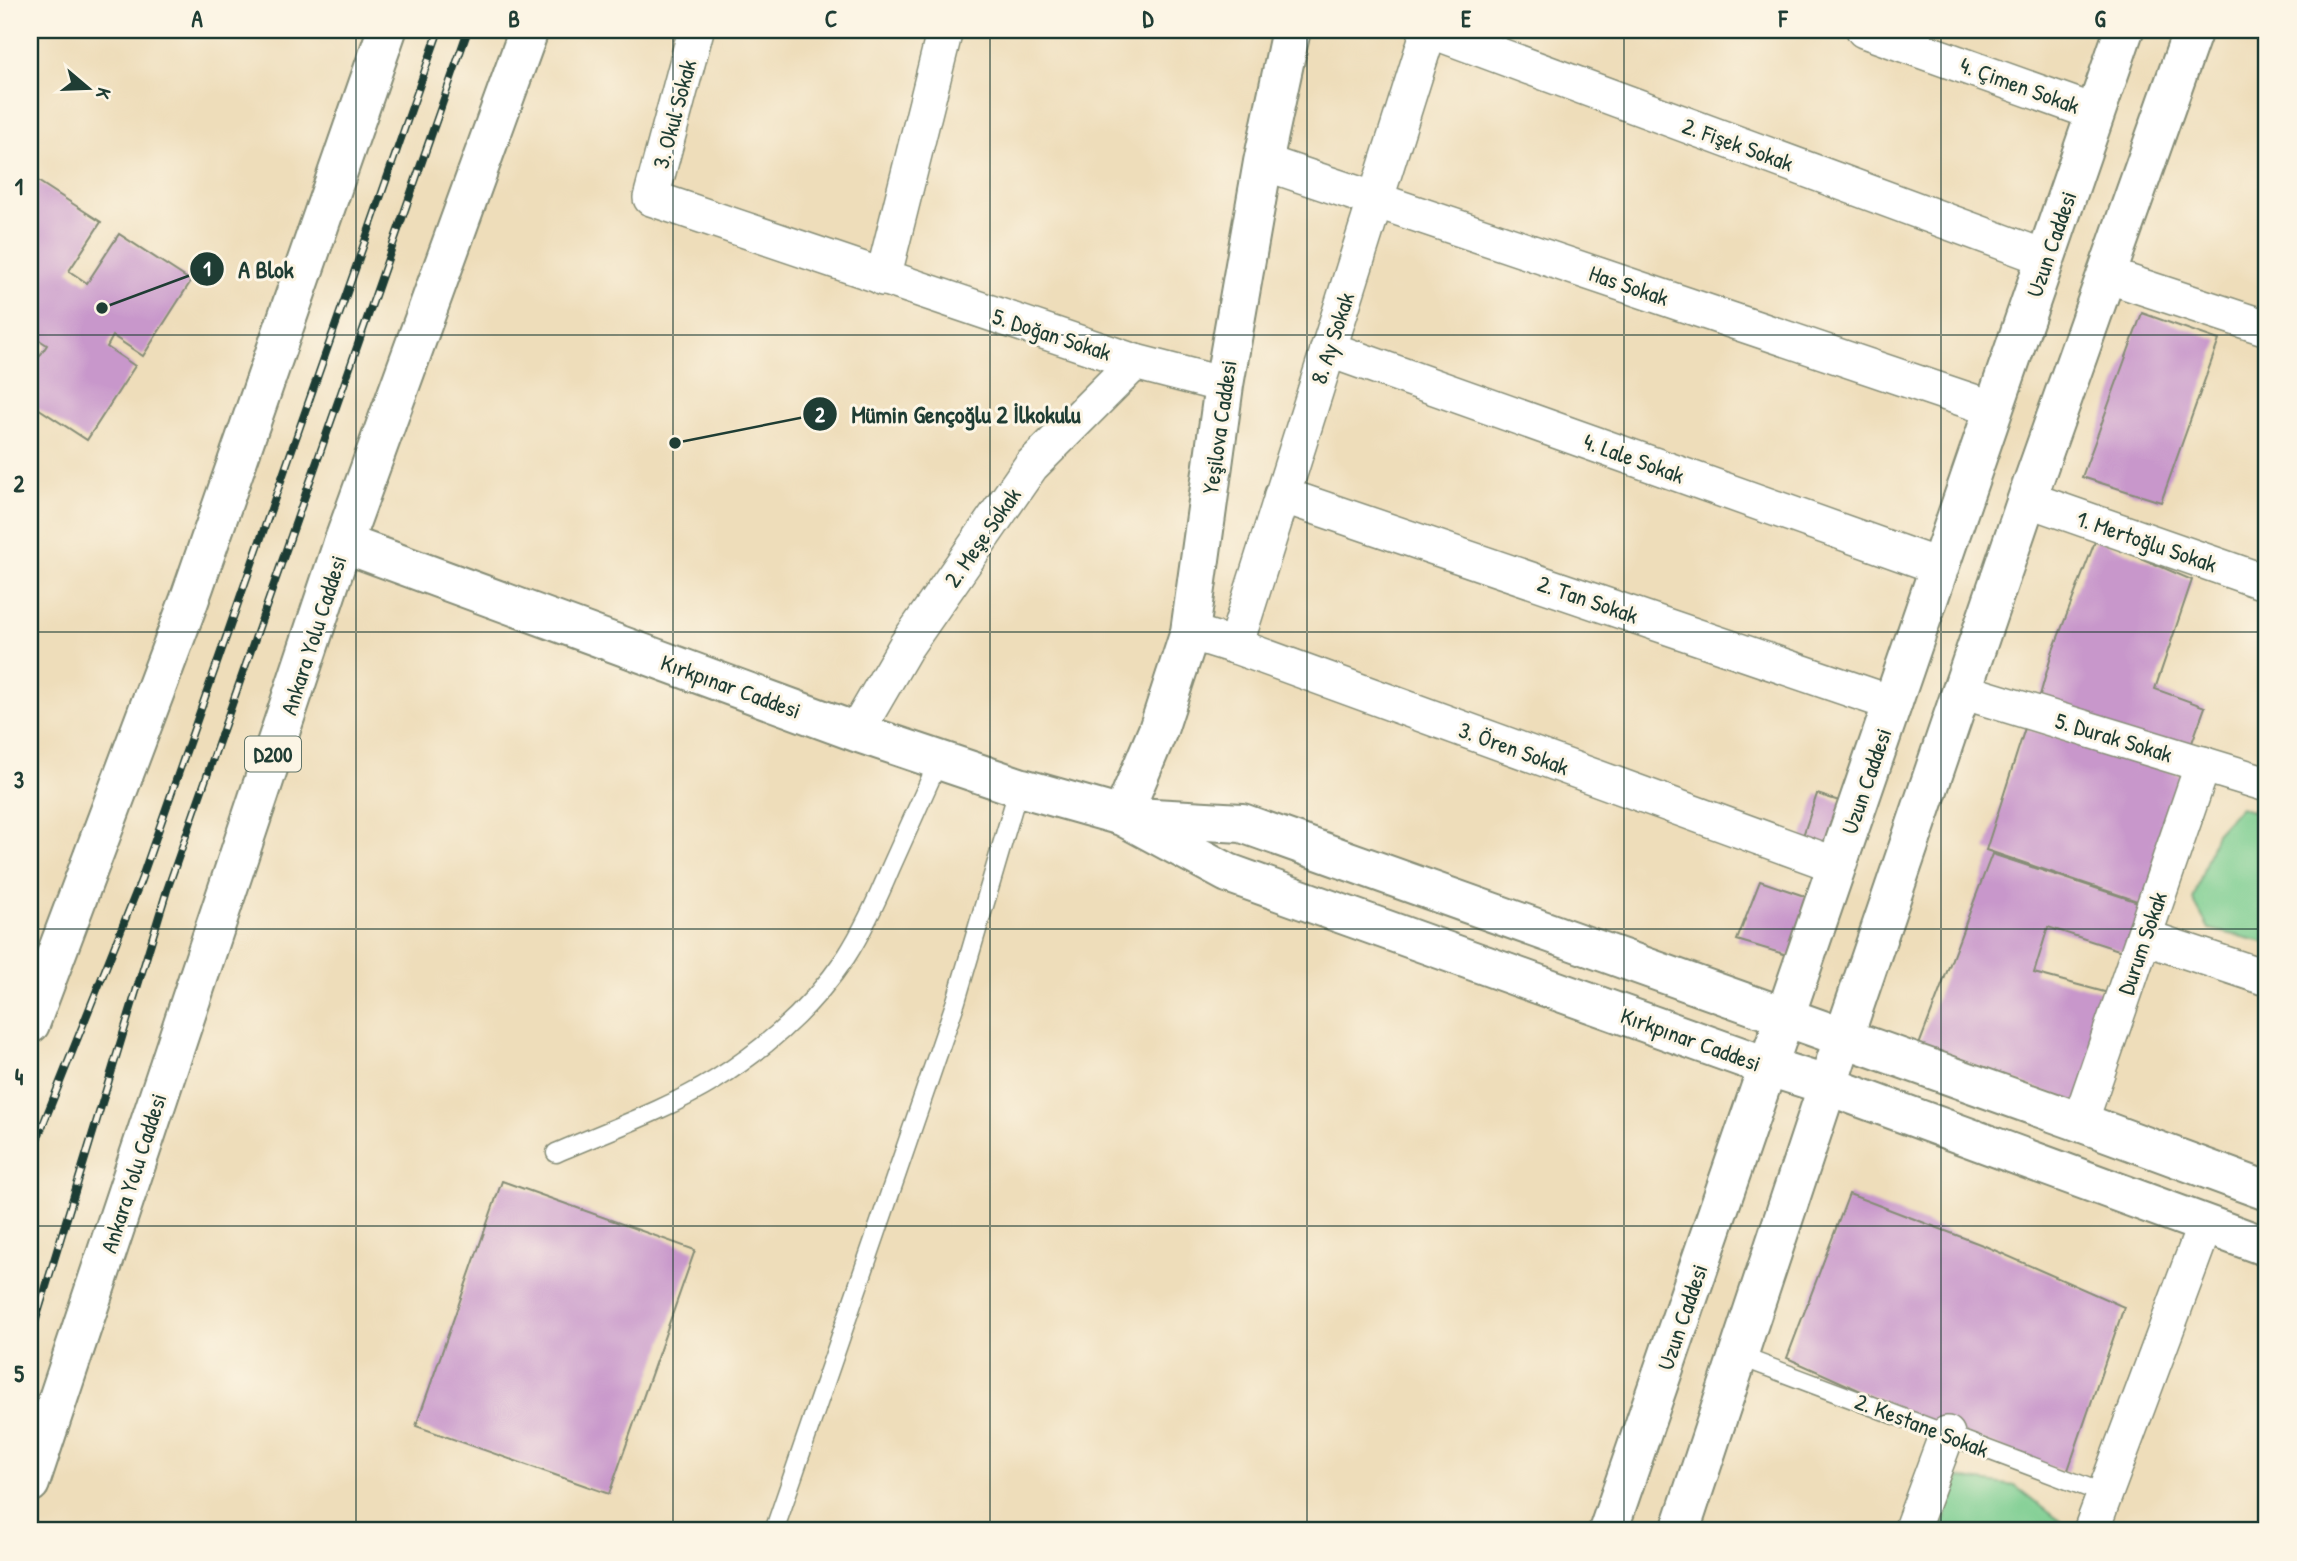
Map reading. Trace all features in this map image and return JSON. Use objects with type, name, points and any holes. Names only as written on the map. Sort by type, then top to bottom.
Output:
[{"type":"main road","points":[[30,1024],[189,601],[387,30]]},
{"type":"main road","name":"Ankara Yolu Caddesi","points":[[30,1483],[344,543],[529,30]]},
{"type":"main road","name":"Yeşilova Caddesi","points":[[1122,816],[1158,730],[1190,632],[1224,385],[1263,162],[1291,30]]},
{"type":"main road","name":"Uzun Caddesi","points":[[1608,1531],[2124,30]]},
{"type":"main road","points":[[1680,1531],[1843,1039],[2027,499],[2193,30]]},
{"type":"main road","name":"Kırkpınar Caddesi","points":[[344,543],[856,732],[1019,787],[1122,816],[1242,823],[2267,1191]]},
{"type":"main road","name":"Kırkpınar Caddesi","points":[[1122,816],[1228,873],[1769,1067],[1829,1086],[2267,1247]]},
{"type":"street","name":"3. Okul Sokak","points":[[651,198],[696,30]]},
{"type":"street","points":[[883,278],[946,30]]},
{"type":"street","name":"8. Ay Sokak","points":[[1235,646],[1430,30]]},
{"type":"street","name":"2. Fişek Sokak","points":[[1430,30],[2046,258]]},
{"type":"street","name":"4. Çimen Sokak","points":[[1864,30],[2096,113]]},
{"type":"street","name":"Has Sokak","points":[[1263,162],[1994,408]]},
{"type":"street","name":"5. Doğan Sokak","points":[[651,198],[1135,362],[1224,385]]},
{"type":"street","points":[[2106,275],[2267,328]]},
{"type":"street","name":"4. Lale Sokak","points":[[1328,349],[1940,567]]},
{"type":"street","name":"2. Meşe Sokak","points":[[856,732],[906,646],[1031,466],[1135,362]]},
{"type":"street","name":"2. Tan Sokak","points":[[1282,495],[1894,704]]},
{"type":"street","name":"1. Mertoğlu Sokak","points":[[2027,499],[2267,583]]},
{"type":"street","name":"3. Ören Sokak","points":[[1190,632],[1836,865]]},
{"type":"street","name":"5. Durak Sokak","points":[[1962,691],[2267,784]]},
{"type":"street","name":"Durum Sokak","points":[[2080,1122],[2203,764]]},
{"type":"street","points":[[2144,937],[2267,978]]},
{"type":"street","points":[[2091,1531],[2205,1225]]},
{"type":"street","points":[[1911,1531],[1947,1434]]},
{"type":"lane","points":[[556,1153],[714,1081],[788,1026],[846,957],[868,919],[939,760]]},
{"type":"lane","points":[[774,1531],[956,1001],[1019,787]]},
{"type":"lane","name":"2. Kestane Sokak","points":[[1739,1356],[2105,1494]]},
{"type":"green space","points":[[2240,807],[2267,817],[2267,943],[2209,929],[2193,900],[2216,833]]},
{"type":"green space","points":[[1959,1478],[2015,1486],[2063,1523],[2060,1531],[1940,1531]]},
{"type":"building","points":[[30,176],[101,222],[69,271],[87,283],[119,234],[191,281],[143,356],[113,336],[107,347],[135,366],[87,440],[30,403],[30,371],[47,345],[30,334]]},
{"type":"building","points":[[2142,313],[2219,340],[2161,502],[2082,477]]},
{"type":"building","points":[[2096,539],[2192,580],[2155,689],[2205,707],[2186,759],[2039,699],[2052,653]]},
{"type":"building","points":[[2025,728],[2192,778],[2146,904],[1986,850]]},
{"type":"building","points":[[1817,794],[1852,805],[1836,865],[1798,851]]},
{"type":"building","points":[[1992,854],[2150,906],[2137,956],[2048,927],[2034,973],[2123,997],[2077,1103],[1919,1045]]},
{"type":"building","points":[[1760,881],[1813,899],[1794,957],[1737,940]]},
{"type":"building","points":[[502,1181],[695,1250],[609,1494],[416,1426]]},
{"type":"building","points":[[1849,1194],[1985,1246],[2124,1307],[2067,1473],[1919,1417],[1787,1358]]},
{"type":"railway","points":[[30,1157],[141,880],[439,30]]},
{"type":"railway","points":[[30,1339],[167,890],[468,30]]},
{"type":"place","name":"A Blok","points":[[102,308]]},
{"type":"place","name":"Mümin Gençoğlu 2 İlkokulu","points":[[675,443]]}]
